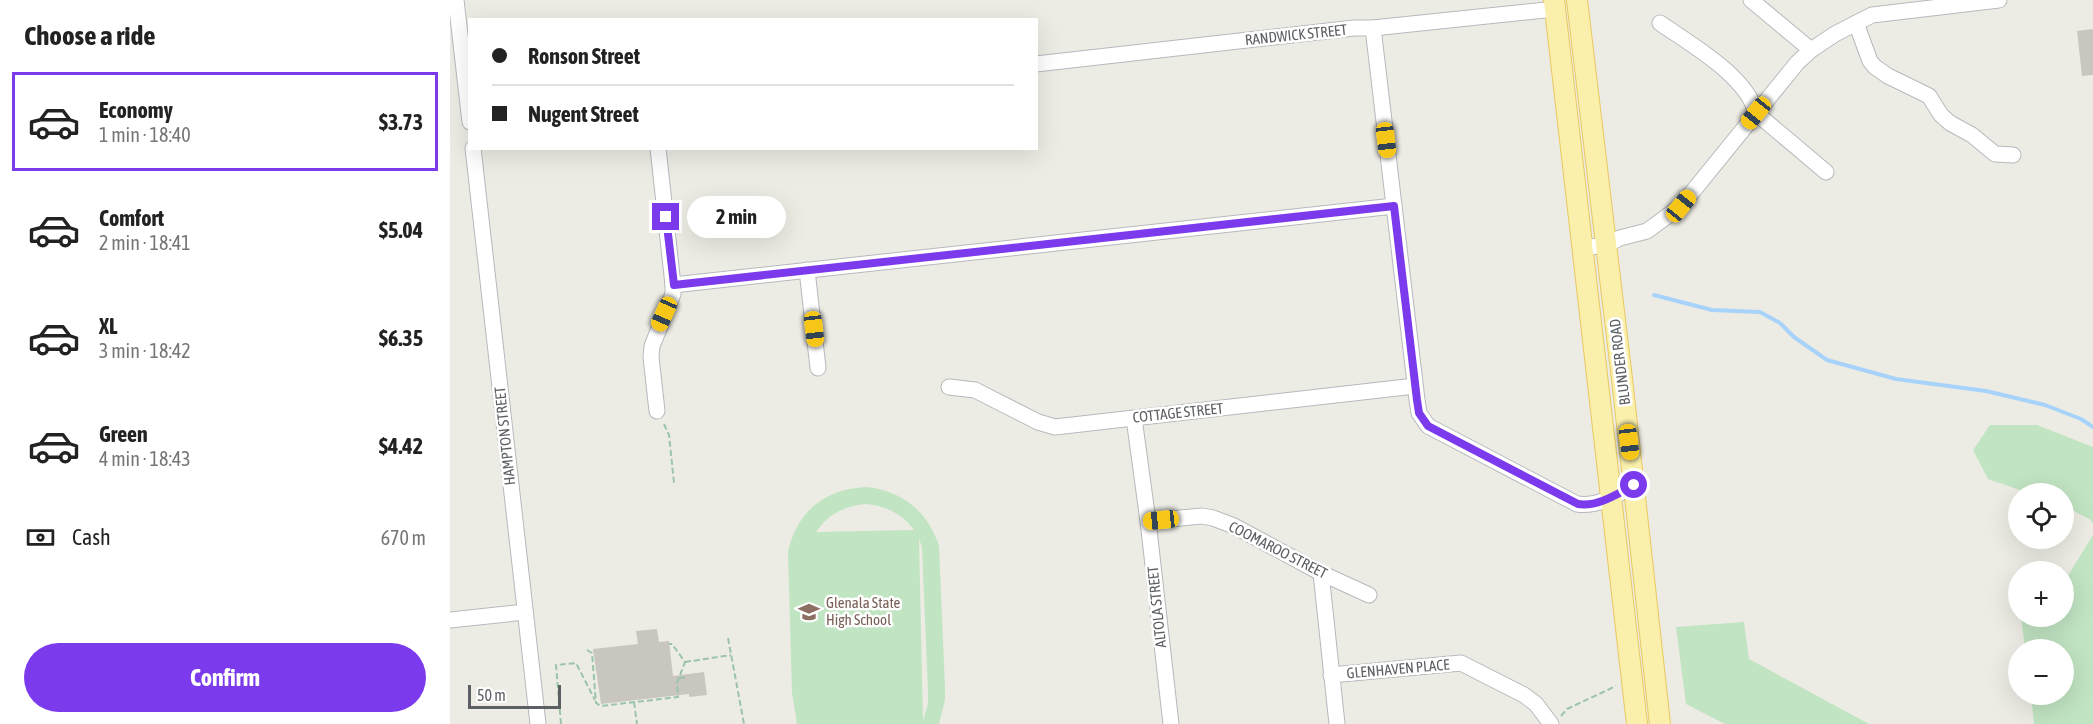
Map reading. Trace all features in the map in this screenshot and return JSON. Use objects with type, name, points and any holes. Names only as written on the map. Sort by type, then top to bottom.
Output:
[{"type":"main road","name":"BLUNDER ROAD","points":[[1577,0],[1660,724]]},
{"type":"main road","name":"BLUNDER ROAD","points":[[1555,5],[1637,724]]},
{"type":"street","points":[[456,0],[458,86],[468,116]]},
{"type":"street","points":[[1751,0],[1811,50]]},
{"type":"street","points":[[1582,248],[1606,245],[1620,238],[1647,231],[1681,206],[1797,63],[1811,50],[1835,34],[1872,15],[1925,4],[1999,0]]},
{"type":"street","name":"RANDWICK STREET","points":[[1038,64],[1354,28],[1373,28],[1555,5]]},
{"type":"street","points":[[1660,23],[1729,71],[1754,104],[1756,113],[1826,172]]},
{"type":"street","points":[[1856,23],[1870,61],[1875,67],[1929,96],[1941,115],[1950,123],[1972,135],[1995,154],[2013,155]]},
{"type":"street","points":[[1373,28],[1419,413],[1428,426],[1570,501],[1586,505],[1612,497],[1634,485]]},
{"type":"street","name":"HAMPTON STREET","points":[[472,150],[538,724]]},
{"type":"street","points":[[657,411],[651,357],[652,345],[673,294],[674,285],[658,150]]},
{"type":"street","points":[[674,285],[1394,206]]},
{"type":"street","points":[[807,270],[818,368]]},
{"type":"street","name":"COTTAGE STREET","points":[[949,387],[975,390],[1038,422],[1055,427],[1415,386]]},
{"type":"street","name":"ALTOLA STREET","points":[[1134,418],[1171,724]]},
{"type":"street","name":"COOMAROO STREET","points":[[1148,521],[1202,516],[1214,518],[1369,595]]},
{"type":"street","points":[[1321,573],[1337,724]]},
{"type":"street","points":[[450,620],[525,612]]},
{"type":"street","name":"GLENHAVEN PLACE","points":[[1331,675],[1461,663],[1524,695],[1555,721]]},
{"type":"path","points":[[657,411],[669,435],[674,483]]},
{"type":"path","points":[[728,638],[744,724]]},
{"type":"path","points":[[669,644],[672,644],[685,662]]},
{"type":"path","points":[[587,650],[592,653],[596,703]]},
{"type":"path","points":[[685,662],[731,655]]},
{"type":"path","points":[[561,724],[556,665],[576,663],[596,703],[601,706],[678,697],[675,683],[685,662]]},
{"type":"path","points":[[679,678],[687,677]]},
{"type":"path","points":[[1555,721],[1567,709],[1616,686]]},
{"type":"path","points":[[634,702],[637,724]]},
{"type":"green space","points":[[1990,425],[2037,425],[2093,447],[2093,524],[2091,520],[2074,511],[2074,483],[2008,483],[2008,486],[1988,479],[1973,450]]},
{"type":"green space","points":[[867,487],[880,489],[903,498],[921,513],[939,546],[945,700],[939,724],[797,724],[792,693],[788,551],[799,524],[815,505],[838,492]],"holes":[[[866,504],[893,512],[905,519],[914,530],[816,532],[826,520],[838,512]],[[919,539],[922,547],[928,692],[928,704],[923,721]]]},
{"type":"green space","points":[[2093,535],[2093,724],[2034,724],[2032,705],[2074,705],[2074,639],[2024,639],[2022,627],[2074,627],[2074,566]]},
{"type":"green space","points":[[1744,622],[1749,659],[1869,724],[1725,724],[1686,704],[1676,627]]},
{"type":"building","points":[[2093,29],[2093,75],[2082,76],[2077,31]]},
{"type":"building","points":[[657,629],[659,642],[669,641],[673,676],[704,672],[707,695],[689,697],[689,694],[601,704],[593,649],[638,644],[636,631]]},
{"type":"waterway","points":[[1654,295],[1712,310],[1760,312],[1780,323],[1794,337],[1827,360],[1896,379],[1986,391],[2045,405],[2081,419],[2093,427]]},
{"type":"place","name":"Glenala State High School","points":[[809,612]]},
{"type":"route","points":[[666,217],[674,285],[1394,206],[1417,400],[1422,420],[1428,426],[1578,504],[1599,502],[1634,485]]}]
